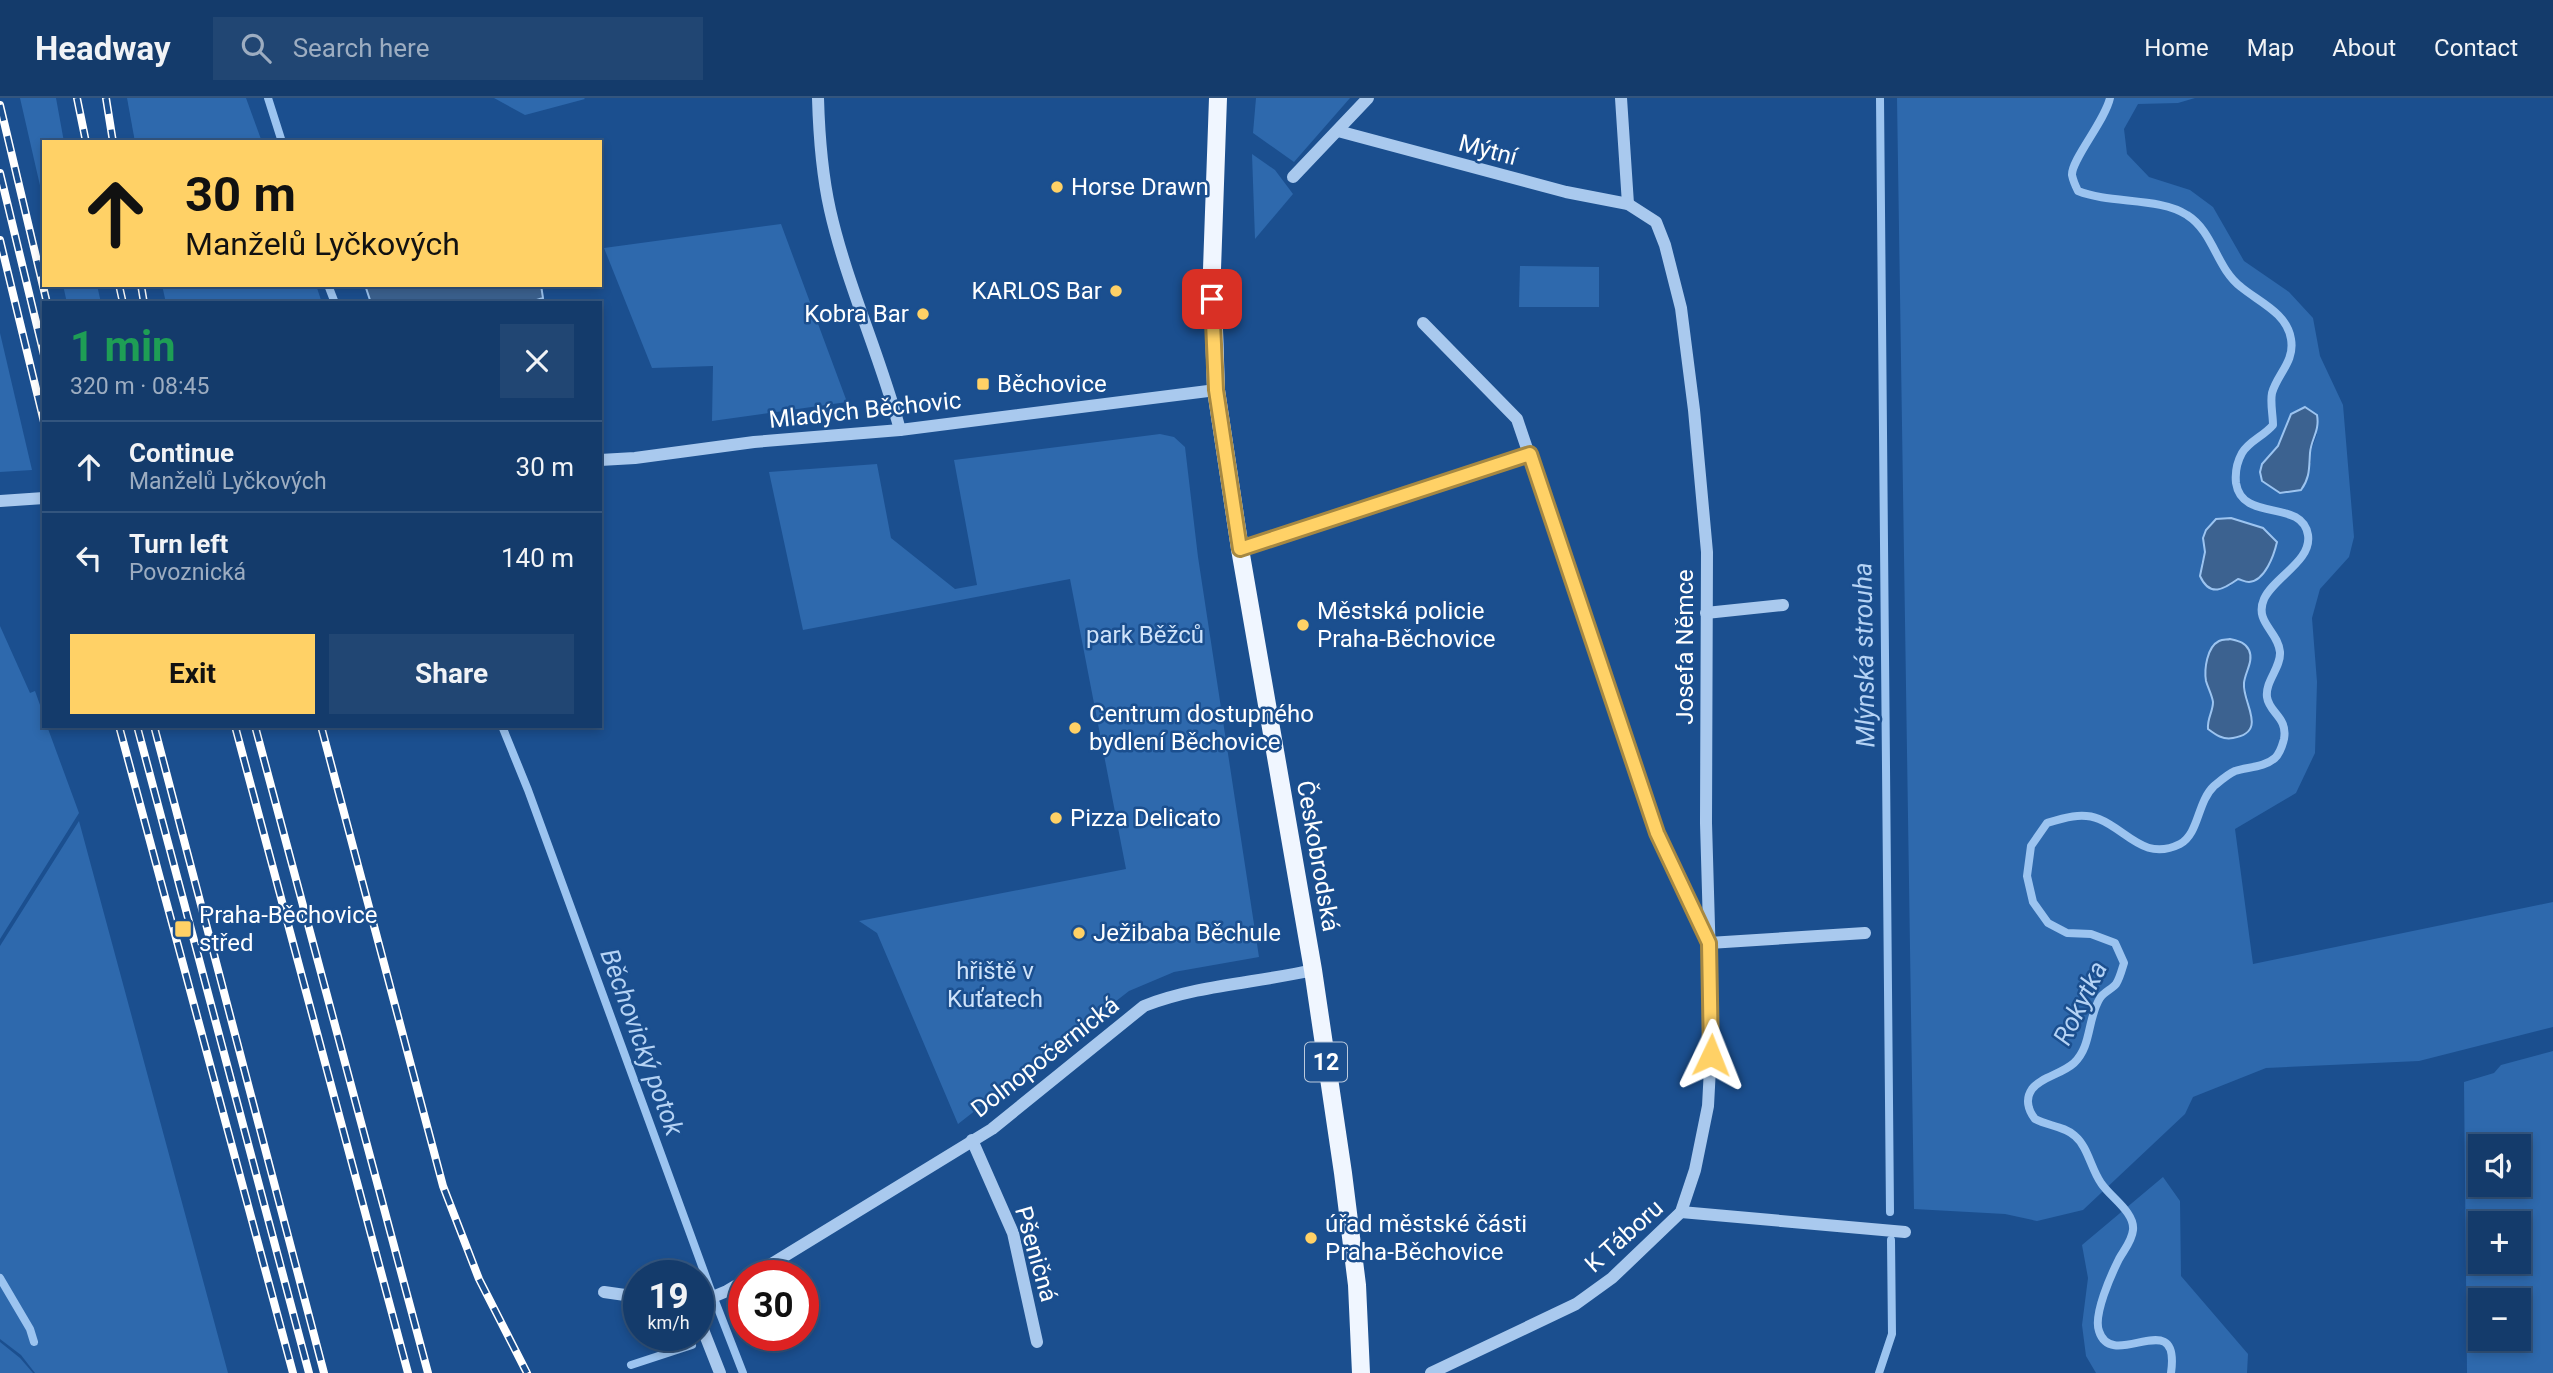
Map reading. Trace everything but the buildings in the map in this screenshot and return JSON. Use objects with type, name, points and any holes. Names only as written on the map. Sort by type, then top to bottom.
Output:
[{"type":"main road","name":"Českobrodská","points":[[1218,98],[1212,289],[1216,390],[1240,549],[1313,970],[1357,1285],[1361,1373]]},
{"type":"street","points":[[818,98],[830,209],[900,430]]},
{"type":"street","points":[[1293,177],[1368,98]]},
{"type":"street","points":[[1621,98],[1628,204]]},
{"type":"street","name":"Mýtní","points":[[1338,131],[1566,192],[1628,204]]},
{"type":"street","name":"Josefa Němce","points":[[1628,204],[1656,222],[1665,245],[1681,308],[1694,410],[1707,552],[1706,823],[1712,1030],[1708,1106],[1695,1170],[1681,1212]]},
{"type":"street","points":[[1423,323],[1517,419],[1657,833],[1709,943],[1865,933]]},
{"type":"street","name":"Mladých Běchovic","points":[[602,460],[754,442],[900,430],[1216,390]]},
{"type":"street","points":[[1240,549],[1530,454]]},
{"type":"street","points":[[0,501],[42,498]]},
{"type":"street","points":[[1706,613],[1783,605]]},
{"type":"street","name":"Dolnopočernická","points":[[778,1260],[992,1129],[1144,1006],[1174,995],[1313,970]]},
{"type":"street","name":"Pšeničná","points":[[972,1140],[1013,1233],[1037,1342]]},
{"type":"street","name":"K Táboru","points":[[1431,1373],[1576,1304],[1612,1278],[1681,1212],[1905,1233]]},
{"type":"street","points":[[604,1292],[623,1295]]},
{"type":"street","points":[[711,1351],[720,1373]]},
{"type":"green space","points":[[20,98],[56,98],[64,140],[42,140],[42,194]]},
{"type":"green space","points":[[127,98],[246,98],[261,140],[135,140]]},
{"type":"green space","points":[[494,98],[584,98],[585,99],[525,115]]},
{"type":"green space","points":[[1256,98],[1350,98],[1294,162],[1253,133]]},
{"type":"green space","points":[[1897,98],[2195,98],[2178,103],[2138,104],[2124,129],[2127,154],[2149,177],[2190,190],[2213,207],[2244,261],[2289,292],[2313,318],[2320,356],[2343,405],[2354,537],[2349,557],[2320,589],[2312,618],[2317,682],[2315,753],[2296,793],[2235,829],[2253,964],[2553,902],[2553,1027],[2419,1061],[2266,1068],[2193,1097],[2185,1114],[2083,1210],[2037,1221],[2005,1214],[1914,1209]],"holes":[[[2288,422],[2317,434],[2310,453],[2311,463],[2272,454]],[[2242,521],[2247,525],[2263,573],[2250,582],[2238,579],[2230,586],[2201,564],[2205,552]],[[2209,655],[2249,666],[2244,683],[2250,708],[2246,733],[2236,738],[2224,739],[2207,678]]]},
{"type":"green space","points":[[1252,154],[1275,170],[1293,194],[1255,239]]},
{"type":"green space","points":[[781,224],[847,402],[712,421],[713,366],[652,368],[604,248]]},
{"type":"green space","points":[[1520,266],[1599,267],[1599,307],[1519,307]]},
{"type":"green space","points":[[63,287],[97,287],[101,301],[67,301]]},
{"type":"green space","points":[[162,287],[317,287],[321,301],[166,301]]},
{"type":"green space","points":[[0,333],[32,470],[0,472]]},
{"type":"green space","points":[[1160,434],[1174,437],[1185,447],[1198,557],[1259,957],[1174,972],[1129,991],[958,1124],[877,933],[859,921],[1126,869],[1070,579],[803,630],[769,472],[877,464],[891,538],[955,589],[977,585],[954,460]]},
{"type":"green space","points":[[0,626],[30,693],[35,691],[42,710],[42,728],[48,728],[79,813],[0,939]]},
{"type":"green space","points":[[79,821],[228,1373],[35,1373],[21,1355],[0,1339],[0,946]]},
{"type":"green space","points":[[2553,1051],[2553,1373],[2467,1373],[2464,1082],[2494,1073],[2501,1065]]},
{"type":"green space","points":[[2163,1177],[2180,1201],[2181,1276],[2248,1354],[2247,1373],[2096,1373],[2086,1356],[2082,1325],[2088,1278],[2082,1245]]},
{"type":"green space","points":[[0,1342],[20,1358],[33,1373],[0,1373]]},
{"type":"shaded area","points":[[366,287],[541,287],[543,298],[533,301],[370,301]]},
{"type":"shaded area","points":[[2305,407],[2317,415],[2318,421],[2311,448],[2308,477],[2301,490],[2280,493],[2262,481],[2262,464],[2278,446],[2291,414]]},
{"type":"shaded area","points":[[2231,518],[2263,528],[2277,542],[2271,560],[2255,581],[2238,579],[2228,586],[2213,589],[2204,583],[2200,576],[2205,552],[2203,538],[2216,519]]},
{"type":"shaded area","points":[[2230,639],[2247,647],[2250,654],[2244,691],[2252,723],[2250,730],[2244,735],[2229,738],[2208,729],[2213,702],[2206,681],[2206,671],[2207,659],[2215,644]]},
{"type":"waterway","name":"Běchovický potok","points":[[268,98],[281,140]]},
{"type":"waterway","name":"Mlýnská strouha","points":[[1880,98],[1890,1212]]},
{"type":"waterway","name":"Rokytka","points":[[2110,98],[2102,118],[2073,168],[2076,188],[2078,191],[2105,198],[2163,205],[2187,215],[2203,231],[2233,279],[2284,322],[2292,347],[2272,393],[2273,425],[2242,453],[2236,483],[2241,495],[2249,503],[2295,517],[2303,524],[2308,535],[2304,553],[2269,591],[2262,607],[2264,620],[2280,652],[2267,691],[2268,702],[2283,725],[2284,739],[2277,756],[2266,763],[2235,771],[2214,786],[2204,800],[2191,833],[2180,844],[2167,849],[2146,847],[2099,819],[2079,816],[2047,823],[2031,846],[2027,876],[2033,902],[2048,923],[2067,933],[2091,934],[2115,943],[2124,963],[2116,984],[2102,996],[2096,1006],[2080,1056],[2069,1067],[2046,1078],[2032,1089],[2029,1108],[2035,1119],[2075,1136],[2101,1183],[2133,1223],[2131,1238],[2104,1295],[2098,1315],[2099,1331],[2106,1342],[2117,1345],[2156,1340],[2166,1343],[2171,1353],[2171,1373]]},
{"type":"waterway","name":"Běchovický potok","points":[[329,287],[334,301]]},
{"type":"waterway","name":"Běchovický potok","points":[[503,728],[743,1373]]},
{"type":"waterway","name":"Mlýnská strouha","points":[[1879,1373],[1892,1334],[1891,1240]]},
{"type":"waterway","points":[[0,1278],[30,1329],[34,1342]]},
{"type":"waterway","points":[[631,1365],[674,1351]]},
{"type":"railway","points":[[77,98],[86,140]]},
{"type":"railway","points":[[106,98],[113,140]]},
{"type":"railway","points":[[0,105],[42,282]]},
{"type":"railway","points":[[0,173],[42,347]]},
{"type":"railway","points":[[0,240],[42,414]]},
{"type":"railway","points":[[43,287],[47,301]]},
{"type":"railway","points":[[119,287],[123,301]]},
{"type":"railway","points":[[141,287],[144,301]]},
{"type":"railway","points":[[120,728],[293,1373]]},
{"type":"railway","points":[[138,728],[309,1373]]},
{"type":"railway","points":[[155,728],[324,1373]]},
{"type":"railway","points":[[236,728],[408,1373]]},
{"type":"railway","points":[[256,728],[428,1373]]},
{"type":"railway","points":[[322,728],[443,1186],[479,1279],[527,1373]]},
{"type":"place","name":"Horse Drawn","points":[[1057,187]]},
{"type":"place","name":"KARLOS Bar","points":[[1116,291]]},
{"type":"place","name":"Kobra Bar","points":[[923,314]]},
{"type":"place","name":"Běchovice","points":[[983,384]]},
{"type":"place","name":"Městská policie Praha-Běchovice","points":[[1303,625]]},
{"type":"place","name":"Centrum dostupného bydlení Běchovice","points":[[1075,728]]},
{"type":"place","name":"Pizza Delicato","points":[[1056,818]]},
{"type":"place","name":"Praha-Běchovice střed","points":[[183,929]]},
{"type":"place","name":"Ježibaba Běchule","points":[[1079,933]]},
{"type":"place","name":"úřad městské části Praha-Běchovice","points":[[1311,1238]]},
{"type":"route","points":[[1212,299],[1216,390],[1240,549],[1530,454],[1657,833],[1709,943],[1711,1055]]},
{"type":"park label","name":"park Běžců","points":[[1145,635]]},
{"type":"park label","name":"hřiště v Kuťatech","points":[[995,985]]}]
